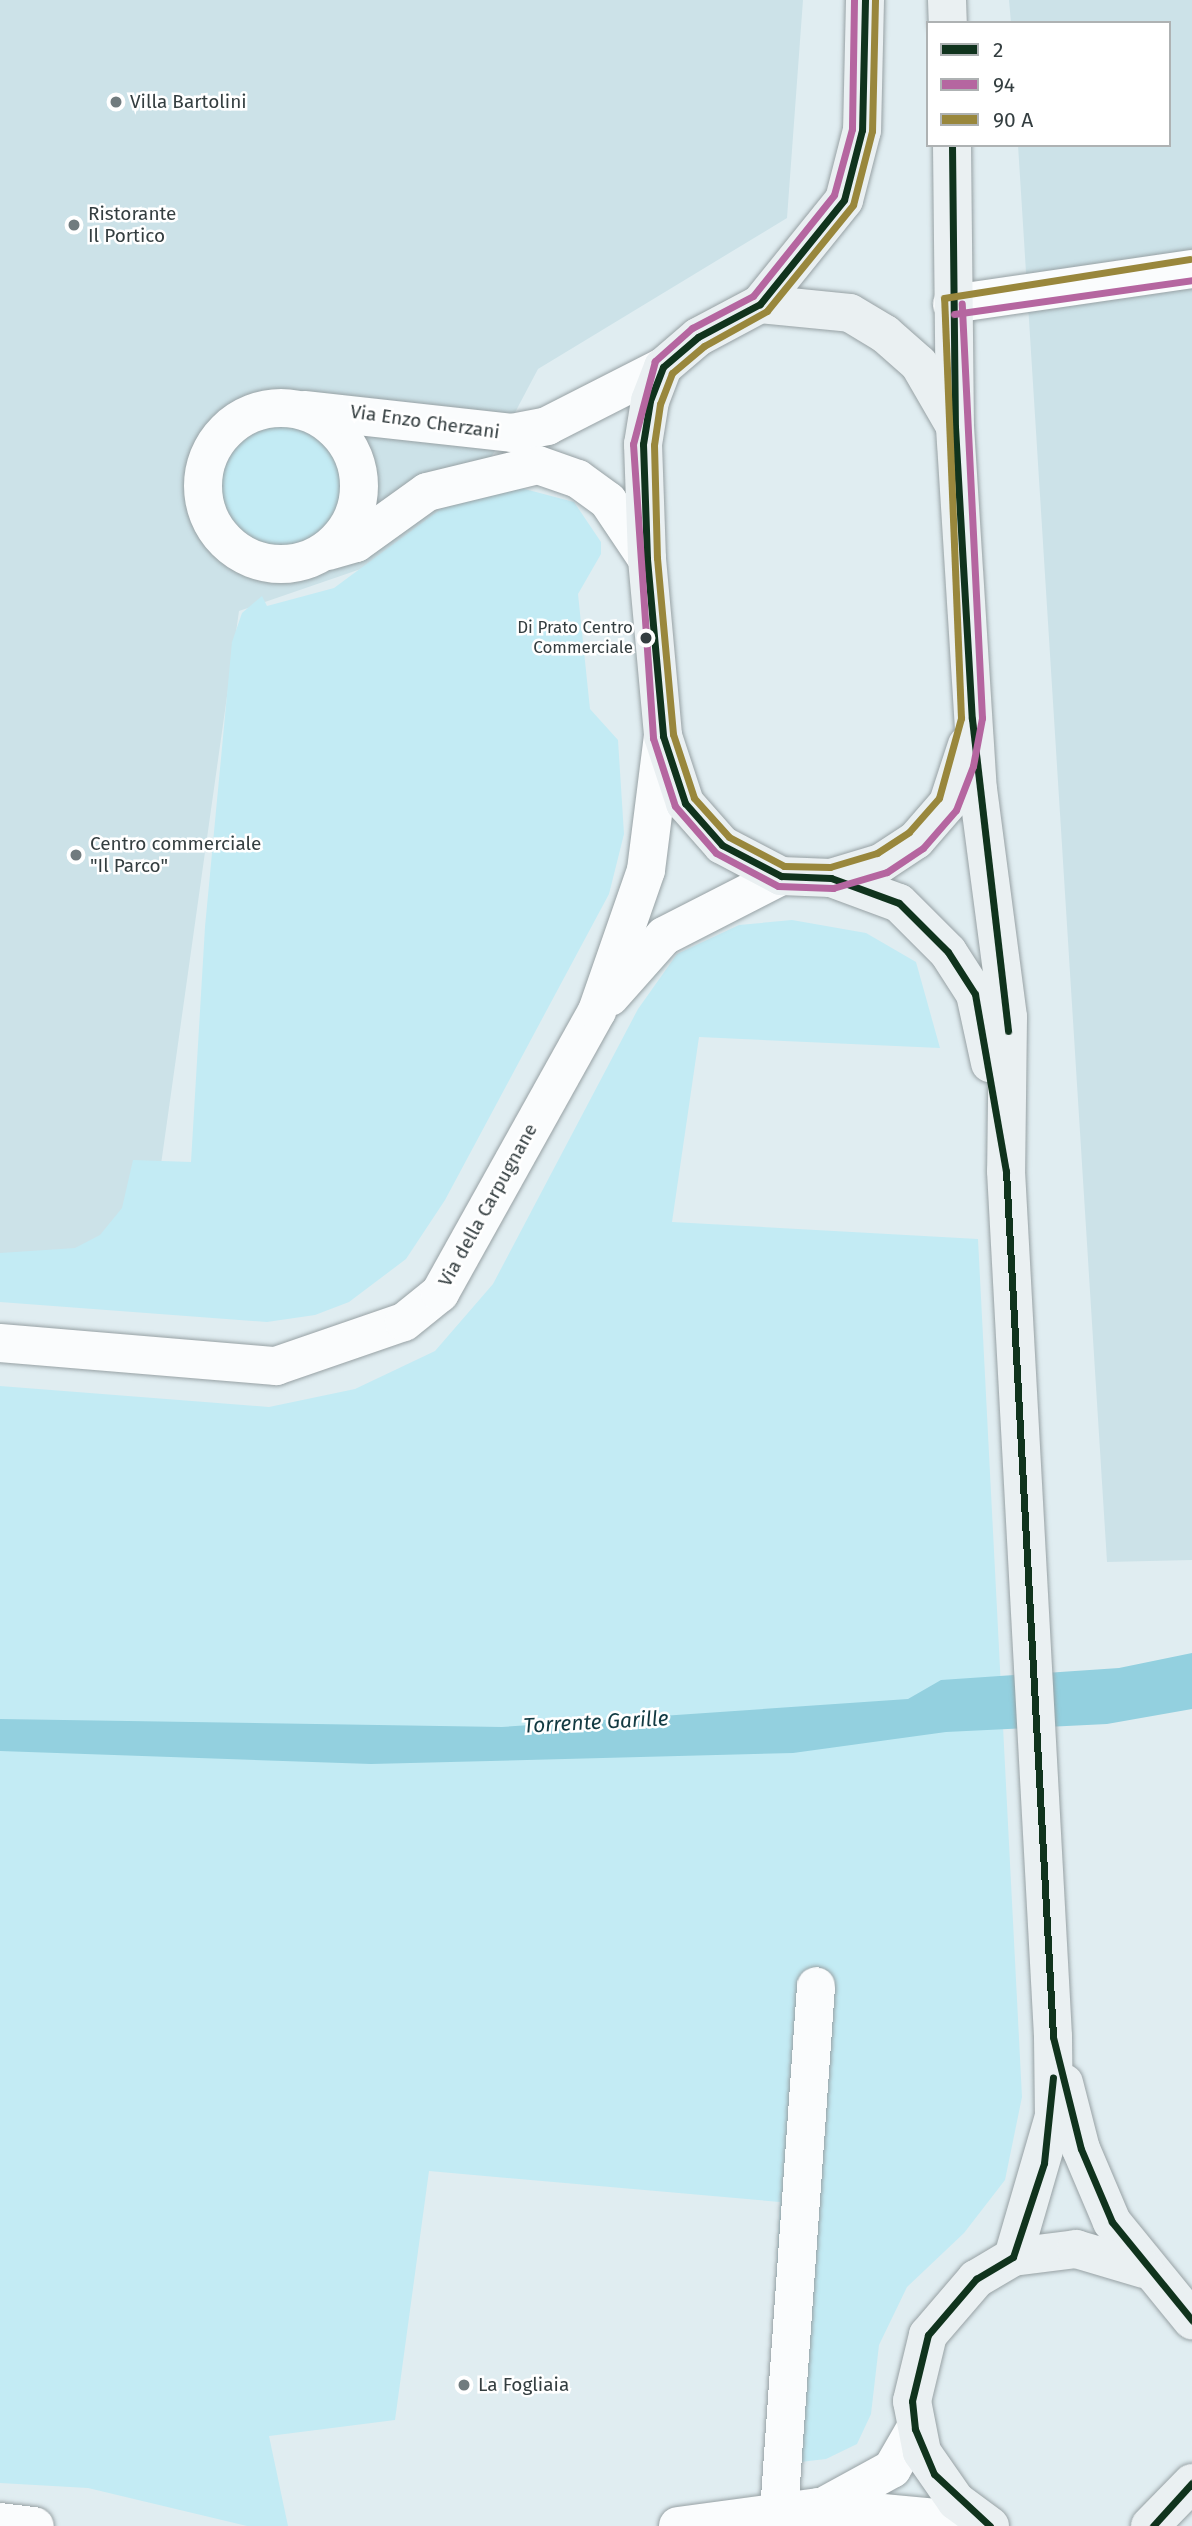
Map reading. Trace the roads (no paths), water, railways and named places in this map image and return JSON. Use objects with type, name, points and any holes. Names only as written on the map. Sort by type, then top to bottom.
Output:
[{"type":"main road","points":[[865,0],[862,130],[853,181],[831,219],[760,304],[698,337],[663,367],[643,444],[646,559],[663,736],[685,803],[722,845],[780,876],[831,878],[899,904],[948,952],[975,994],[1006,1171]]},
{"type":"main road","points":[[947,0],[948,21]]},
{"type":"main road","points":[[952,147],[955,427],[972,719],[1008,1017],[1006,1171],[1053,2037],[1054,2116],[1013,2256]]},
{"type":"main road","points":[[760,304],[850,313],[885,334],[919,364],[955,427]]},
{"type":"main road","points":[[831,878],[881,863],[916,840],[948,803],[972,719]]},
{"type":"main road","points":[[1053,2037],[1095,2187],[1144,2269],[1192,2320]]},
{"type":"main road","points":[[986,2524],[934,2474],[915,2430],[912,2401],[928,2334],[976,2279],[1013,2256],[1076,2249],[1144,2269]]},
{"type":"main road","points":[[1152,2525],[1192,2483]]},
{"type":"street","points":[[952,304],[1192,269]]},
{"type":"street","name":"Via Enzo Cherzani","points":[[646,559],[608,501],[578,479],[538,465],[427,492],[356,543],[275,564],[253,559],[232,546],[206,507],[207,462],[232,425],[274,408],[512,433],[547,426],[663,367]]},
{"type":"street","name":"Via Enzo Cherzani","points":[[299,410],[332,427],[358,475],[346,529],[319,554]]},
{"type":"street","name":"Via della Carpugnane","points":[[0,1343],[276,1366],[404,1322],[440,1293],[597,1011],[646,870],[663,736]]},
{"type":"street","name":"Via della Carpugnane","points":[[597,1011],[664,936],[780,876]]},
{"type":"street","points":[[778,2519],[816,1986]]},
{"type":"street","points":[[678,2526],[778,2519],[819,2507],[892,2469],[915,2430]]},
{"type":"street","points":[[819,2507],[986,2524]]},
{"type":"street","points":[[0,2522],[35,2526]]},
{"type":"water","name":"Torrente Garille","points":[[1192,1653],[1192,1709],[1107,1724],[946,1732],[793,1753],[371,1764],[0,1751],[0,1719],[502,1727],[908,1699],[941,1680],[1119,1668]]},
{"type":"place","name":"Villa Bartolini","points":[[116,102]]},
{"type":"place","name":"Ristorante Il Portico","points":[[74,225]]},
{"type":"place","name":"Di Prato Centro Commerciale","points":[[646,638]]},
{"type":"place","name":"Centro commerciale \"Il Parco\"","points":[[76,855]]},
{"type":"place","name":"La Fogliaia","points":[[464,2385]]}]
